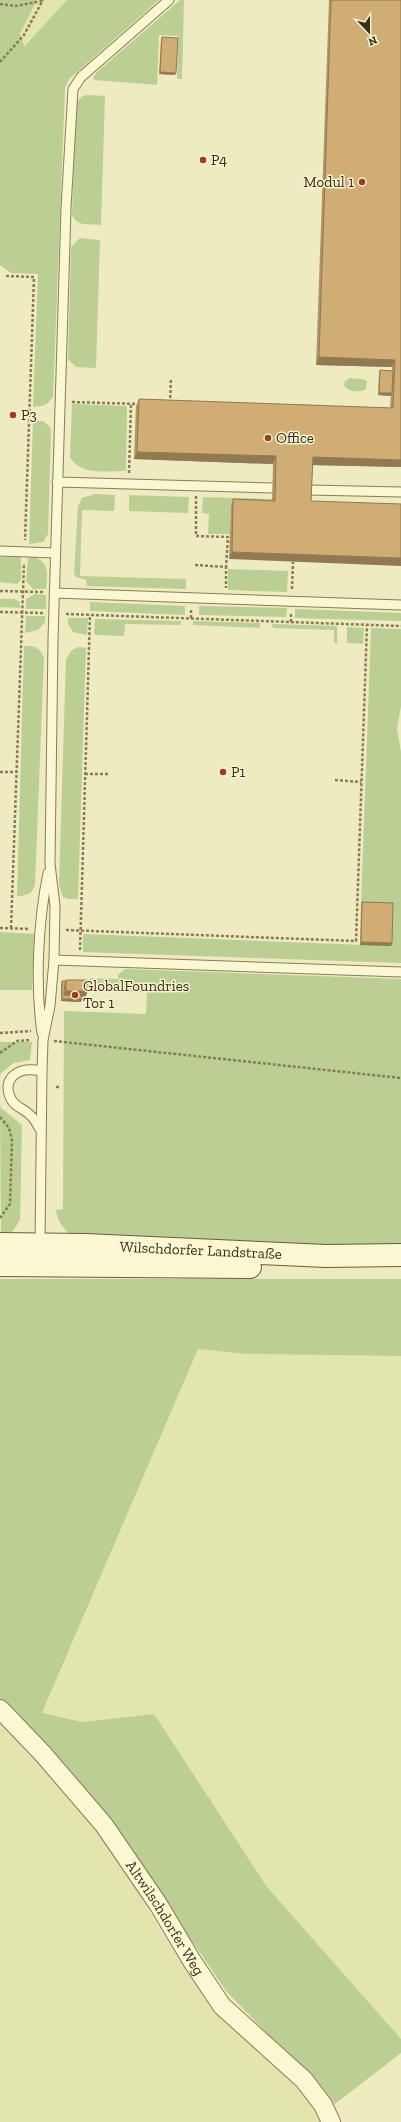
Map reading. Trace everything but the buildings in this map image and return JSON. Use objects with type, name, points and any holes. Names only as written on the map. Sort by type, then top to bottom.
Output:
[{"type":"main road","name":"Wilschdorfer Landstraße","points":[[0,1244],[40,1256],[401,1268]]},
{"type":"main road","name":"Wilschdorfer Landstraße","points":[[0,1265],[92,1246],[326,1256],[401,1255]]},
{"type":"street","name":"Altwilschdorfer Weg","points":[[0,1709],[43,1754],[104,1825],[158,1904],[192,1961],[222,2006],[304,2080],[323,2106],[331,2122]]},
{"type":"lane","points":[[40,1256],[43,1040],[50,1006],[54,960],[55,906],[50,864],[54,593],[73,89],[81,77],[169,0]]},
{"type":"lane","points":[[57,482],[272,488]]},
{"type":"lane","points":[[309,490],[401,492]]},
{"type":"lane","points":[[0,551],[55,553]]},
{"type":"lane","points":[[54,593],[401,605]]},
{"type":"lane","points":[[43,1040],[38,1006],[42,906],[50,864]]},
{"type":"lane","points":[[54,960],[401,972]]},
{"type":"lane","points":[[41,1130],[33,1117],[16,1105],[10,1098],[7,1086],[11,1078],[19,1072],[30,1069],[42,1071]]},
{"type":"path","points":[[0,4],[16,6],[43,1]]},
{"type":"path","points":[[0,62],[24,35],[43,1]]},
{"type":"path","points":[[6,276],[34,277],[11,928]]},
{"type":"path","points":[[163,404],[170,404],[171,378]]},
{"type":"path","points":[[60,402],[147,404]]},
{"type":"path","points":[[128,484],[131,404]]},
{"type":"path","points":[[196,509],[196,536],[228,537],[225,598]]},
{"type":"path","points":[[195,565],[226,567]]},
{"type":"path","points":[[0,591],[54,593]]},
{"type":"path","points":[[0,612],[401,626]]},
{"type":"path","points":[[80,961],[90,615]]},
{"type":"path","points":[[80,931],[356,941],[367,625]]},
{"type":"path","points":[[0,772],[17,772]]},
{"type":"path","points":[[85,774],[110,774]]},
{"type":"path","points":[[335,780],[361,782]]},
{"type":"path","points":[[0,1033],[31,1031],[43,1040]]},
{"type":"path","points":[[0,1053],[17,1041],[26,1039],[43,1040],[401,1078]]},
{"type":"path","points":[[0,1117],[9,1128],[12,1140],[10,1204],[0,1218]]},
{"type":"green space","points":[[0,0],[37,0],[20,33],[24,47],[67,0],[159,0],[69,79],[65,88],[53,397],[45,405],[33,407],[38,274],[11,273],[0,265]]},
{"type":"green space","points":[[37,0],[68,0],[24,49],[20,33]]},
{"type":"green space","points":[[180,0],[184,0],[182,79],[177,79],[178,36],[159,35],[157,85],[95,80],[93,78],[96,73]]},
{"type":"green space","points":[[82,96],[105,96],[101,225],[88,225],[80,223],[74,219],[72,215],[76,104]]},
{"type":"green space","points":[[80,238],[100,240],[96,368],[76,367],[68,359],[71,247]]},
{"type":"green space","points":[[350,378],[367,381],[366,389],[357,391],[348,389],[344,385],[345,381]]},
{"type":"green space","points":[[72,404],[127,406],[126,471],[103,472],[87,470],[80,467],[70,457]]},
{"type":"green space","points":[[33,421],[43,421],[50,427],[51,432],[48,534],[43,542],[29,544]]},
{"type":"green space","points":[[95,494],[115,495],[114,511],[82,510],[80,576],[186,579],[186,589],[87,586],[86,580],[76,577],[74,573],[78,506],[82,498]]},
{"type":"green space","points":[[129,495],[189,497],[188,513],[129,511]]},
{"type":"green space","points":[[203,497],[272,499],[272,508],[231,507],[230,534],[208,534],[209,514],[202,513]]},
{"type":"green space","points":[[0,557],[21,557],[21,580],[17,584],[0,582]]},
{"type":"green space","points":[[28,558],[37,558],[46,567],[46,589],[33,589],[26,581]]},
{"type":"green space","points":[[228,569],[288,571],[287,592],[228,590]]},
{"type":"green space","points":[[35,594],[46,595],[46,609],[26,609],[26,599]]},
{"type":"green space","points":[[0,599],[15,599],[20,602],[20,608],[0,607]]},
{"type":"green space","points":[[90,602],[185,606],[185,615],[90,611]]},
{"type":"green space","points":[[199,606],[287,608],[286,617],[199,615]]},
{"type":"green space","points":[[295,609],[401,613],[401,621],[295,618]]},
{"type":"green space","points":[[26,616],[45,616],[45,622],[38,630],[25,633]]},
{"type":"green space","points":[[68,618],[88,618],[87,635],[73,632],[68,624]]},
{"type":"green space","points":[[95,619],[181,621],[181,625],[125,624],[124,636],[97,635],[94,634]]},
{"type":"green space","points":[[193,621],[260,623],[260,628],[193,625]]},
{"type":"green space","points":[[272,624],[337,626],[337,643],[334,643],[334,630],[273,628]]},
{"type":"green space","points":[[347,627],[364,628],[363,644],[347,643]]},
{"type":"green space","points":[[371,628],[401,629],[401,706],[397,729],[401,752],[401,963],[83,952],[83,934],[391,946],[392,906],[361,905]]},
{"type":"green space","points":[[24,646],[36,648],[44,657],[35,884],[33,890],[29,894],[17,896]]},
{"type":"green space","points":[[79,647],[86,648],[78,899],[68,899],[63,897],[59,885],[66,659],[72,650]]},
{"type":"green space","points":[[0,932],[34,934],[32,990],[0,990]]},
{"type":"green space","points":[[125,969],[401,979],[401,1248],[71,1235],[65,1230],[59,1221],[56,1210],[63,1209],[64,1011],[146,1014],[147,992],[90,991],[90,978],[118,979],[118,975]]},
{"type":"green space","points":[[0,1042],[32,1042],[30,1060],[14,1063],[1,1073],[0,1077]]},
{"type":"green space","points":[[0,1104],[1,1108],[22,1125],[20,1220],[13,1231],[1,1237]]},
{"type":"green space","points":[[0,1279],[401,1279],[401,1356],[246,1354],[198,1349],[42,1713],[82,1722],[154,1714],[267,1887],[401,2039],[401,2053],[335,2104],[226,1991],[111,1822],[13,1711],[0,1700]]},
{"type":"green space","points":[[198,1349],[246,1354],[401,1356],[401,2039],[267,1887],[154,1714],[82,1722],[42,1714]]},
{"type":"green space","points":[[0,1715],[92,1823],[133,1882],[155,1922],[210,2004],[292,2080],[325,2122],[0,2122]]},
{"type":"place","name":"P4","points":[[203,160]]},
{"type":"place","name":"Modul 1","points":[[362,182]]},
{"type":"place","name":"P3","points":[[13,415]]},
{"type":"place","name":"Office","points":[[268,438]]},
{"type":"place","name":"P1","points":[[223,772]]},
{"type":"place","name":"GlobalFoundries Tor 1","points":[[75,995]]}]
